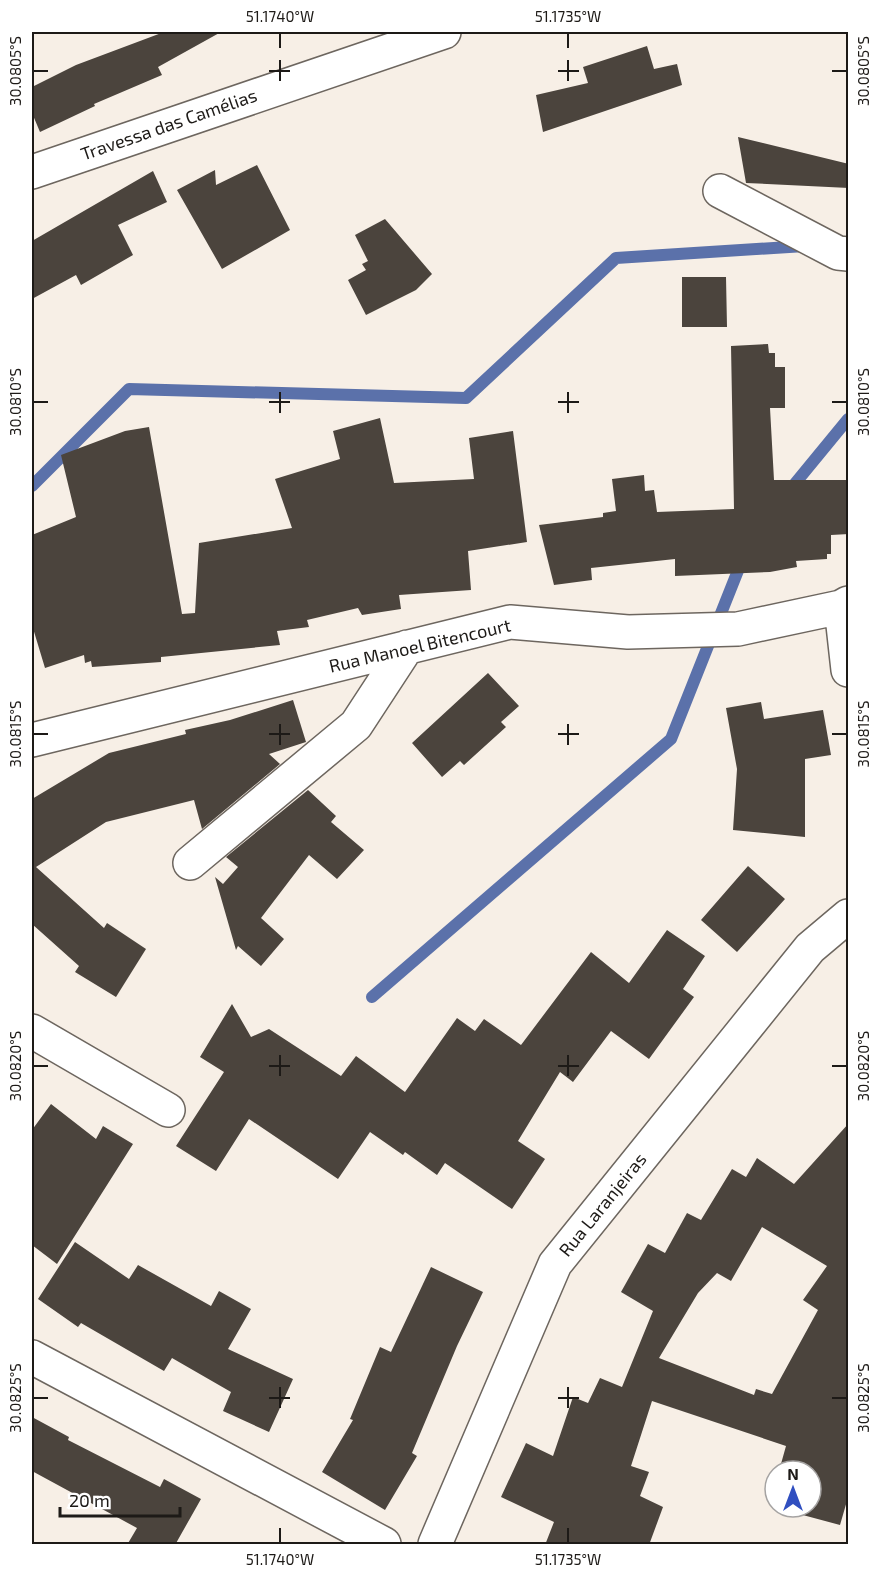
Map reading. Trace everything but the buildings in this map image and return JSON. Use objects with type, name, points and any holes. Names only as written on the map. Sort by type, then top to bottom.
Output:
[{"type":"street","name":"Travessa das Camélias","points":[[32,172],[444,32]]},
{"type":"street","points":[[720,191],[838,253],[849,254]]},
{"type":"street","points":[[845,605],[849,670]]},
{"type":"street","name":"Rua Manoel Bitencourt","points":[[32,740],[510,622],[628,632],[738,629],[845,605]]},
{"type":"street","points":[[190,863],[356,725],[407,647]]},
{"type":"street","name":"Rua Laranjeiras","points":[[435,1545],[555,1264],[810,948],[849,916]]},
{"type":"street","points":[[32,1032],[168,1110]]},
{"type":"street","points":[[32,1358],[384,1545]]},
{"type":"waterway","points":[[32,486],[129,389],[466,398],[616,258],[805,246]]},
{"type":"waterway","points":[[788,492],[848,419]]},
{"type":"waterway","points":[[372,997],[671,739],[743,558]]}]
